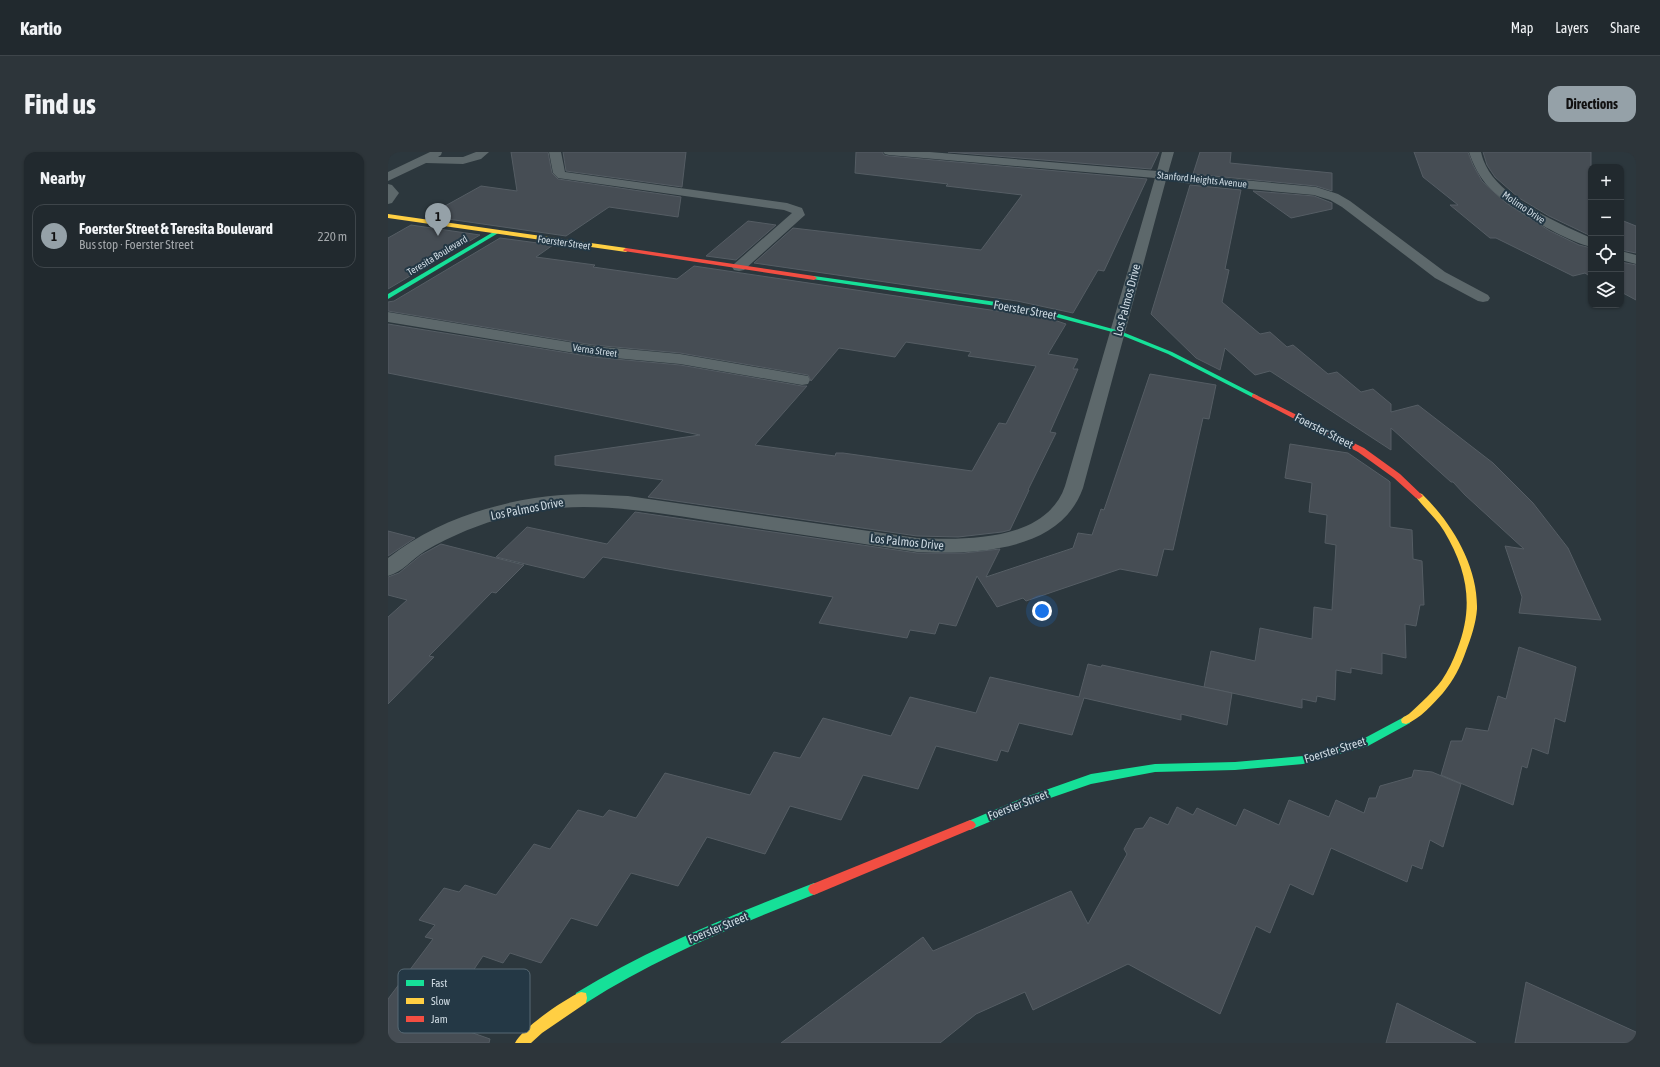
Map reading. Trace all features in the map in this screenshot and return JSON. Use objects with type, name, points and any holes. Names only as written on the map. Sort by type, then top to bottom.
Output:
[{"type":"street","points":[[388,177],[439,152]]},
{"type":"street","points":[[425,159],[452,162],[462,161],[478,156],[483,152]]},
{"type":"street","points":[[555,152],[559,173],[567,176],[779,206],[797,211],[799,215],[739,267]]},
{"type":"street","name":"Stanford Heights Avenue","points":[[889,152],[1161,175],[1184,179],[1300,188],[1316,191],[1334,197],[1346,204],[1440,275],[1483,298]]},
{"type":"street","name":"Los Palmos Drive","points":[[388,569],[418,547],[464,524],[511,510],[552,502],[593,500],[628,502],[917,544],[956,547],[992,544],[1025,535],[1053,518],[1070,497],[1078,474],[1168,152]]},
{"type":"street","name":"Molimo Drive","points":[[1475,152],[1482,170],[1493,184],[1510,199],[1534,215],[1588,242]]},
{"type":"street","points":[[388,188],[393,193],[388,200]]},
{"type":"street","name":"Foerster Street","points":[[388,216],[1017,307],[1053,314],[1118,332],[1177,356],[1361,450],[1397,476],[1427,503],[1448,531],[1464,564],[1472,603],[1466,642],[1446,682],[1412,717],[1364,742],[1303,760],[1235,766],[1155,768],[1091,779],[1027,801],[668,949],[602,984],[538,1028],[522,1043]]},
{"type":"street","name":"Teresita Boulevard","points":[[388,297],[497,232]]},
{"type":"street","points":[[1624,256],[1636,260]]},
{"type":"street","name":"Verna Street","points":[[388,317],[593,351],[680,359],[802,380]]},
{"type":"building","points":[[511,152],[548,152],[552,173],[558,179],[681,197],[678,217],[609,207],[566,236],[427,216],[481,186],[517,191]]},
{"type":"building","points":[[563,152],[686,152],[682,187],[566,171]]},
{"type":"building","points":[[856,152],[882,152],[884,155],[889,156],[1147,179],[1104,271],[1098,270],[1073,313],[1017,301],[754,263],[793,228],[981,250],[1022,195],[946,186],[948,184],[855,173]]},
{"type":"building","points":[[948,152],[1159,152],[1151,169]]},
{"type":"building","points":[[1200,152],[1231,152],[1230,163],[1332,173],[1332,191],[1316,186],[1193,174]]},
{"type":"building","points":[[1414,152],[1468,152],[1482,181],[1506,203],[1550,231],[1579,245],[1588,247],[1588,275],[1585,273],[1573,276],[1496,238],[1490,238],[1450,205],[1458,205],[1423,177]]},
{"type":"building","points":[[1483,152],[1591,152],[1591,164],[1588,164],[1588,235],[1549,216],[1519,198],[1495,177],[1487,165]]},
{"type":"building","points":[[1190,185],[1241,190],[1225,269],[1229,270],[1222,302],[1260,334],[1270,332],[1287,347],[1293,345],[1328,374],[1337,372],[1361,392],[1373,389],[1391,404],[1391,412],[1418,405],[1493,463],[1533,503],[1568,548],[1601,620],[1519,613],[1522,597],[1505,546],[1524,549],[1465,495],[1453,482],[1451,482],[1391,428],[1391,450],[1270,371],[1255,375],[1225,348],[1220,370],[1196,358],[1151,314]]},
{"type":"building","points":[[1253,191],[1314,196],[1332,203],[1332,209],[1291,218]]},
{"type":"building","points":[[748,221],[776,225],[736,260],[706,256]]},
{"type":"building","points":[[1624,221],[1636,226],[1636,253],[1624,251]]},
{"type":"building","points":[[411,225],[480,235],[388,289],[388,238]]},
{"type":"building","points":[[500,238],[553,245],[536,257],[595,265],[593,267],[677,279],[694,266],[1051,319],[1066,324],[1048,354],[1078,359],[1073,369],[1078,369],[1050,432],[1056,433],[1010,530],[958,537],[917,536],[648,497],[663,480],[555,465],[555,456],[700,435],[388,373],[388,324],[593,357],[680,365],[807,386],[755,445],[835,456],[836,453],[843,453],[972,471],[999,423],[1006,424],[1036,366],[968,356],[971,352],[906,342],[895,357],[839,348],[811,381],[808,375],[680,353],[593,345],[388,311],[388,302],[394,301]]},
{"type":"building","points":[[1624,263],[1636,265],[1636,300],[1624,294]]},
{"type":"building","points":[[1150,374],[1216,385],[1209,419],[1203,418],[1173,550],[1164,549],[1157,576],[1120,569],[1026,601],[1023,598],[997,607],[977,576],[956,626],[939,623],[935,634],[910,630],[907,638],[819,623],[833,597],[603,557],[584,578],[496,557],[527,527],[607,544],[635,512],[917,553],[964,553],[1000,549],[986,577],[1073,548],[1078,533],[1092,535],[1101,509],[1104,510]]},
{"type":"building","points":[[1290,444],[1348,453],[1390,482],[1390,527],[1412,530],[1413,559],[1422,561],[1424,605],[1420,605],[1416,626],[1405,624],[1406,658],[1382,653],[1382,674],[1351,668],[1351,673],[1336,670],[1335,700],[1317,696],[1316,702],[1302,699],[1302,708],[1204,687],[1211,651],[1255,661],[1260,628],[1312,639],[1314,607],[1332,610],[1336,545],[1325,543],[1327,515],[1309,512],[1312,483],[1285,478]]},
{"type":"building","points":[[388,531],[415,538],[388,556]]},
{"type":"building","points":[[441,544],[524,565],[496,593],[492,592],[429,656],[434,657],[388,704],[388,617],[407,600],[388,595],[388,577],[399,573],[421,555]]},
{"type":"building","points":[[1519,647],[1576,667],[1565,722],[1555,718],[1548,754],[1532,748],[1527,768],[1522,766],[1513,805],[1441,775],[1451,741],[1462,741],[1466,728],[1488,731],[1498,696],[1506,699]]},
{"type":"building","points":[[1088,664],[1101,667],[1102,665],[1232,693],[1227,725],[1181,714],[1181,720],[1084,698],[1072,735],[1019,723],[1008,752],[1001,750],[997,761],[936,746],[918,789],[863,775],[841,820],[790,806],[765,854],[707,837],[678,886],[631,873],[597,926],[571,918],[541,963],[510,953],[503,963],[483,956],[474,969],[410,969],[433,939],[425,937],[435,925],[419,920],[444,888],[459,892],[465,885],[496,895],[534,844],[550,849],[578,810],[603,817],[609,810],[636,818],[665,773],[750,795],[774,752],[800,758],[823,718],[891,736],[910,697],[976,713],[990,677],[1079,697]]},
{"type":"building","points":[[1414,770],[1432,772],[1461,784],[1443,847],[1430,840],[1422,869],[1412,865],[1407,882],[1331,848],[1313,895],[1290,884],[1270,933],[1256,926],[1220,1014],[1128,964],[1033,1010],[1025,992],[976,1014],[940,1043],[781,1043],[923,937],[933,951],[1071,891],[1088,924],[1127,854],[1124,849],[1135,829],[1143,828],[1150,817],[1168,825],[1177,807],[1193,815],[1197,808],[1236,826],[1244,809],[1279,825],[1289,800],[1329,817],[1336,800],[1364,813],[1369,798],[1376,798],[1380,786],[1412,777]]},
{"type":"building","points":[[1526,982],[1636,1032],[1636,1043],[1515,1043]]},
{"type":"building","points":[[398,986],[398,1033],[473,1033],[490,1039],[489,1043],[388,1043],[388,999]]},
{"type":"building","points":[[1397,1003],[1476,1043],[1386,1043]]},
{"type":"traffic: fast","points":[[388,297],[497,232]]},
{"type":"traffic: fast","points":[[814,278],[1017,307],[1053,314],[1118,332],[1170,353],[1254,396]]},
{"type":"traffic: fast","points":[[970,825],[1027,801],[1091,779],[1155,768],[1235,766],[1303,760],[1364,743],[1406,720]]},
{"type":"traffic: fast","points":[[581,998],[636,965],[665,951],[724,925],[814,889]]},
{"type":"traffic: slow","points":[[388,216],[626,250]]},
{"type":"traffic: slow","points":[[1406,720],[1412,717],[1434,696],[1451,675],[1468,632],[1472,611],[1470,587],[1462,558],[1448,531],[1439,518],[1419,496]]},
{"type":"traffic: slow","points":[[522,1043],[537,1028],[581,998]]},
{"type":"traffic: jam","points":[[626,250],[814,278]]},
{"type":"traffic: jam","points":[[1254,396],[1361,450],[1397,476],[1419,496]]},
{"type":"traffic: jam","points":[[814,889],[970,825]]},
{"type":"place","name":"Foerster Street & Teresita Boulevard","points":[[438,236]]}]
